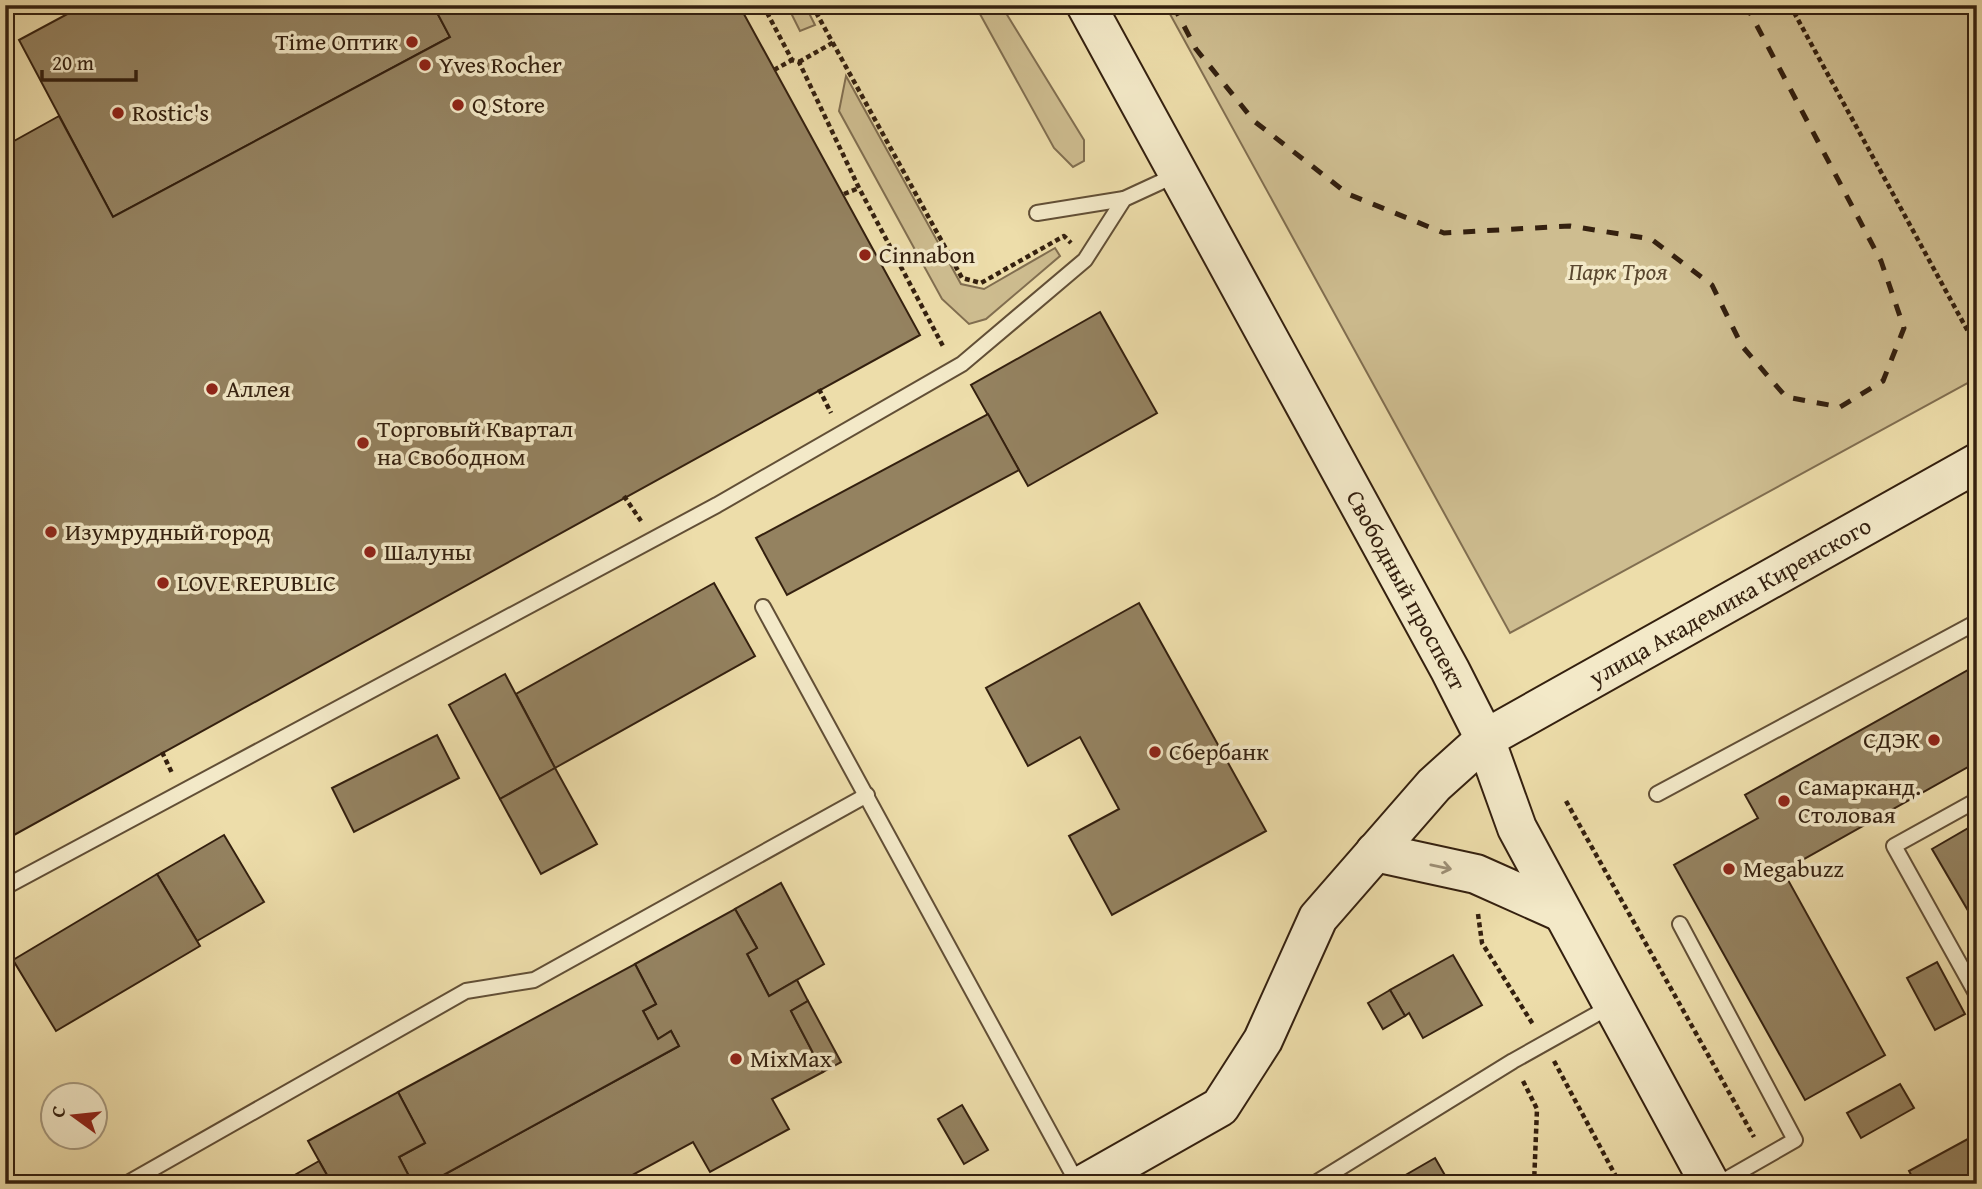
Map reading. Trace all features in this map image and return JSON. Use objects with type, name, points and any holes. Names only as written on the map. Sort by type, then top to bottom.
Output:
[{"type":"main road","name":"Свободный проспект","points":[[1086,5],[1485,739],[1517,828],[1611,1006],[1710,1184]]},
{"type":"main road","name":"улица Академика Киренского","points":[[1084,1184],[1220,1107],[1263,1040],[1318,918],[1434,785],[1485,739],[1972,476]]},
{"type":"main road","points":[[1375,852],[1476,874],[1561,912]]},
{"type":"lane","points":[[1037,213],[1125,199],[1179,173]]},
{"type":"lane","points":[[5,887],[653,540],[954,368],[1085,260],[1125,199]]},
{"type":"lane","points":[[763,607],[1078,1184]]},
{"type":"lane","points":[[1657,794],[1977,622]]},
{"type":"lane","points":[[126,1184],[467,991],[534,980],[867,795]]},
{"type":"lane","points":[[1977,800],[1894,846],[1977,995]]},
{"type":"lane","points":[[1679,924],[1796,1140],[1767,1159],[1718,1184]]},
{"type":"lane","points":[[1314,1184],[1513,1061],[1611,1006]]},
{"type":"path","points":[[763,5],[792,60]]},
{"type":"path","points":[[812,5],[962,278],[981,283],[1064,236],[1085,260]]},
{"type":"path","points":[[1790,5],[1977,348]]},
{"type":"path","points":[[774,70],[792,60],[799,62],[834,42]]},
{"type":"path","points":[[799,62],[859,188],[954,368]]},
{"type":"path","points":[[844,194],[859,188]]},
{"type":"path","points":[[624,496],[653,540]]},
{"type":"path","points":[[1566,801],[1767,1159]]},
{"type":"path","points":[[1513,1061],[1536,1109],[1534,1184]]},
{"type":"green space","points":[[787,5],[805,5],[815,25],[800,31]]},
{"type":"green space","points":[[975,5],[1001,5],[1084,140],[1084,161],[1073,167],[1054,148]]},
{"type":"green space","name":"Парк Троя","points":[[1165,5],[1977,5],[1977,378],[1510,633]]},
{"type":"green space","points":[[846,76],[961,284],[984,289],[1055,248],[1060,256],[986,319],[969,324],[942,299],[839,111]]},
{"type":"building","points":[[84,5],[433,5],[450,37],[113,217],[19,40]]},
{"type":"building","name":"Торговый Квартал на Свободном","points":[[433,5],[739,5],[920,335],[5,840],[5,146],[59,116],[113,217],[450,37]]},
{"type":"building","points":[[1100,312],[1157,413],[1028,486],[971,385]]},
{"type":"building","points":[[988,414],[1019,470],[787,595],[756,538]]},
{"type":"building","points":[[714,583],[755,656],[555,768],[516,694]]},
{"type":"building","name":"Сбербанк","points":[[1139,603],[1266,831],[1112,915],[1069,836],[1119,809],[1080,737],[1028,766],[986,688]]},
{"type":"building","points":[[1977,665],[1977,762],[1783,871],[1885,1055],[1805,1100],[1674,865],[1758,818],[1745,795]]},
{"type":"building","points":[[505,674],[555,768],[500,799],[449,705]]},
{"type":"building","points":[[437,735],[459,778],[354,832],[332,788]]},
{"type":"building","points":[[555,768],[597,844],[541,874],[500,799]]},
{"type":"building","points":[[1977,823],[1977,926],[1932,849]]},
{"type":"building","points":[[224,835],[264,902],[197,941],[157,874]]},
{"type":"building","points":[[157,874],[200,946],[56,1031],[13,960]]},
{"type":"building","points":[[781,883],[824,964],[769,996],[747,954],[757,948],[735,909]]},
{"type":"building","name":"MixMax","points":[[735,909],[757,948],[747,954],[769,996],[797,980],[808,1001],[791,1011],[823,1072],[772,1099],[789,1129],[710,1172],[693,1142],[616,1184],[427,1184],[679,1046],[671,1031],[658,1039],[643,1011],[656,1004],[635,964]]},
{"type":"building","points":[[1453,955],[1482,1005],[1423,1038],[1409,1013],[1405,1016],[1390,990]]},
{"type":"building","points":[[1937,962],[1965,1014],[1935,1030],[1907,978]]},
{"type":"building","points":[[635,964],[656,1004],[643,1011],[658,1039],[671,1031],[679,1046],[427,1184],[413,1184],[399,1157],[425,1143],[398,1092]]},
{"type":"building","points":[[1390,990],[1405,1016],[1383,1029],[1368,1003]]},
{"type":"building","points":[[808,1001],[841,1062],[823,1072],[791,1011]]},
{"type":"building","points":[[1900,1084],[1914,1108],[1861,1138],[1847,1113]]},
{"type":"building","points":[[398,1092],[425,1143],[399,1157],[413,1184],[368,1184],[365,1177],[352,1184],[332,1184],[308,1141]]},
{"type":"building","points":[[962,1105],[988,1150],[964,1164],[938,1119]]},
{"type":"building","points":[[1977,1134],[1977,1184],[1916,1184],[1909,1171]]},
{"type":"building","points":[[1435,1158],[1450,1184],[1390,1184]]},
{"type":"building","points":[[319,1161],[332,1184],[279,1184]]},
{"type":"railway","points":[[1173,5],[1196,49],[1254,121],[1348,194],[1444,233],[1570,226],[1651,239],[1712,285],[1742,346],[1786,397],[1840,407],[1883,381],[1904,328],[1881,261],[1746,5]]},
{"type":"place","name":"Time Оптик","points":[[412,42]]},
{"type":"place","name":"Yves Rocher","points":[[425,65]]},
{"type":"place","name":"Q Store","points":[[458,105]]},
{"type":"place","name":"Rostic's","points":[[118,113]]},
{"type":"place","name":"Cinnabon","points":[[865,255]]},
{"type":"place","name":"Аллея","points":[[212,389]]},
{"type":"place","name":"Торговый Квартал на Свободном","points":[[363,443]]},
{"type":"place","name":"Изумрудный город","points":[[51,532]]},
{"type":"place","name":"Шалуны","points":[[370,552]]},
{"type":"place","name":"LOVE REPUBLIC","points":[[163,583]]},
{"type":"place","name":"СДЭК","points":[[1934,740]]},
{"type":"place","name":"Сбербанк","points":[[1155,752]]},
{"type":"place","name":"Самарканд. Столовая","points":[[1784,801]]},
{"type":"place","name":"Megabuzz","points":[[1729,869]]},
{"type":"place","name":"MixMax","points":[[736,1059]]}]
